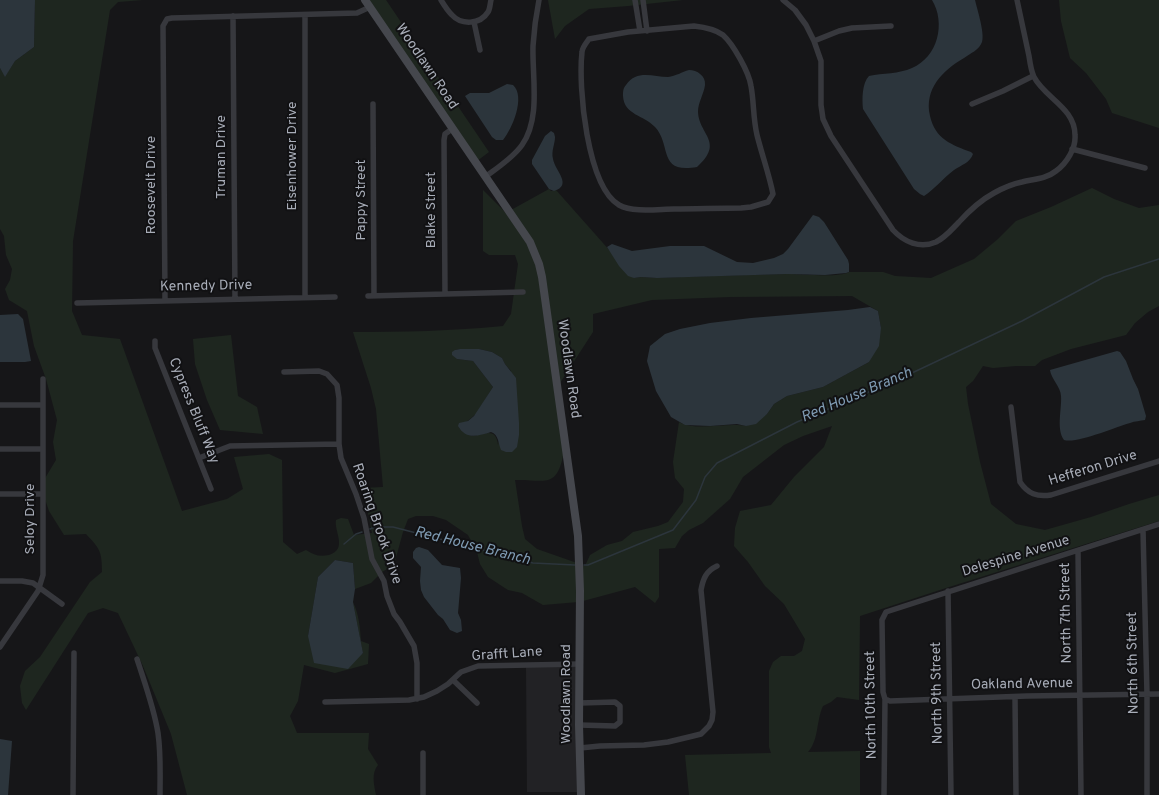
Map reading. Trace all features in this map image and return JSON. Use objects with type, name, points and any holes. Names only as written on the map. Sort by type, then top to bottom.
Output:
[{"type":"street","points":[[441,0],[452,15],[458,20],[474,22],[488,12],[491,0]]},
{"type":"street","points":[[485,177],[509,158],[522,145],[528,131],[534,104],[533,46],[539,0]]},
{"type":"street","points":[[635,0],[640,31]]},
{"type":"street","points":[[643,0],[647,30]]},
{"type":"street","points":[[783,0],[795,10],[806,25],[814,41],[821,61],[821,105],[823,119],[831,136],[893,230],[905,241],[916,244],[936,242],[945,236],[979,203],[993,193],[1009,186],[1045,177],[1056,171],[1066,162],[1072,149],[1075,134],[1072,120],[1064,108],[1048,95],[1033,76],[1017,0]]},
{"type":"street","points":[[233,16],[357,13],[367,4]]},
{"type":"street","name":"Woodlawn Road","points":[[367,4],[530,242],[540,271],[578,536],[580,591],[581,795]]},
{"type":"street","name":"Eisenhower Drive","points":[[305,15],[305,297]]},
{"type":"street","name":"Roosevelt Drive","points":[[165,300],[163,26],[167,19],[172,18],[233,16]]},
{"type":"street","name":"Truman Drive","points":[[233,16],[235,299]]},
{"type":"street","points":[[474,22],[480,50]]},
{"type":"street","points":[[694,26],[704,27],[722,35],[733,48],[748,74],[751,85],[753,113],[757,134],[774,194],[768,202],[741,208],[640,210],[620,205],[612,198],[598,176],[586,131],[582,88],[582,51],[589,39],[647,30],[694,26]]},
{"type":"street","points":[[814,41],[839,31],[852,28],[891,26]]},
{"type":"street","points":[[972,104],[1033,76]]},
{"type":"street","name":"Pappy Street","points":[[373,104],[371,296],[445,294]]},
{"type":"street","name":"Blake Street","points":[[445,294],[444,140],[445,134],[452,129]]},
{"type":"street","points":[[1072,149],[1146,168]]},
{"type":"street","points":[[445,294],[523,292]]},
{"type":"street","name":"Kennedy Drive","points":[[77,302],[335,297]]},
{"type":"street","name":"Cypress Bluff Way","points":[[155,341],[155,348],[211,489]]},
{"type":"street","name":"Roaring Brook Drive","points":[[284,372],[319,371],[327,374],[337,384],[339,398],[339,444],[341,458],[364,518],[372,559],[384,581],[387,596],[394,614],[414,646],[417,663],[417,699]]},
{"type":"street","name":"Seloy Drive","points":[[0,646],[40,587],[43,575],[43,379]]},
{"type":"street","points":[[0,405],[43,405]]},
{"type":"street","name":"Hefferon Drive","points":[[1011,407],[1020,482],[1025,489],[1032,494],[1042,497],[1051,495],[1159,461]]},
{"type":"street","points":[[199,458],[230,446],[339,444]]},
{"type":"street","points":[[0,450],[42,449]]},
{"type":"street","points":[[0,494],[42,494]]},
{"type":"street","name":"Delespine Avenue","points":[[883,616],[889,610],[1159,524]]},
{"type":"street","name":"North 6th Street","points":[[1143,530],[1147,694],[1146,795]]},
{"type":"street","name":"North 7th Street","points":[[1078,551],[1081,795]]},
{"type":"street","points":[[580,748],[663,743],[701,734],[709,726],[712,720],[713,712],[702,583],[706,574],[717,566]]},
{"type":"street","points":[[0,581],[22,581],[33,583],[62,604]]},
{"type":"street","name":"North 9th Street","points":[[948,591],[951,795]]},
{"type":"street","name":"North 10th Street","points":[[883,616],[883,692],[885,698],[884,795]]},
{"type":"street","points":[[73,795],[74,653]]},
{"type":"street","points":[[137,659],[158,733],[160,749],[160,795]]},
{"type":"street","name":"Grafft Lane","points":[[325,702],[417,699],[437,691],[453,680],[461,672],[478,666],[580,664]]},
{"type":"street","points":[[453,680],[478,703]]},
{"type":"street","name":"Oakland Avenue","points":[[885,698],[890,701],[950,698],[1159,694]]},
{"type":"street","points":[[1015,697],[1016,795]]},
{"type":"street","points":[[580,703],[614,702],[620,706],[620,722],[615,726],[580,725]]},
{"type":"street","points":[[423,753],[423,795]]},
{"type":"shaded area","points":[[0,0],[35,0],[34,47],[15,61],[5,77],[0,68]]},
{"type":"shaded area","points":[[35,0],[143,0],[118,2],[110,10],[73,241],[72,311],[82,335],[120,339],[182,511],[227,499],[243,489],[234,457],[269,454],[282,460],[283,542],[297,554],[306,550],[319,556],[329,555],[335,552],[338,549],[339,544],[336,520],[341,518],[348,519],[354,535],[372,533],[363,488],[383,487],[376,409],[371,388],[353,332],[428,331],[503,326],[511,314],[518,264],[515,255],[489,255],[483,251],[483,190],[506,213],[527,244],[537,265],[564,451],[558,472],[554,477],[542,481],[515,480],[525,539],[537,549],[577,563],[578,602],[543,605],[522,593],[508,590],[488,577],[480,564],[477,552],[468,535],[446,520],[433,516],[416,516],[408,519],[394,565],[382,572],[371,583],[355,589],[353,563],[335,560],[318,577],[308,636],[363,654],[353,602],[358,616],[361,641],[369,644],[368,664],[335,673],[304,665],[298,701],[290,716],[297,733],[369,733],[368,749],[378,765],[374,772],[376,795],[187,795],[171,734],[143,666],[118,613],[103,608],[88,613],[26,710],[22,703],[20,686],[25,671],[40,657],[90,582],[102,572],[101,555],[94,543],[86,534],[64,535],[49,511],[44,496],[44,480],[56,460],[53,442],[57,420],[46,379],[34,346],[27,311],[9,300],[5,289],[10,280],[12,269],[6,255],[4,236],[0,229],[0,68],[5,76],[15,61],[34,47]],"holes":[[[479,349],[492,352],[502,358],[511,371],[498,445],[497,439],[492,434],[485,433],[472,436],[459,428],[476,414],[493,387],[473,361],[457,359],[455,350]]]},
{"type":"shaded area","points":[[369,0],[386,0],[489,152],[477,161]]},
{"type":"shaded area","points":[[548,0],[683,0],[589,9],[565,26],[555,39]]},
{"type":"shaded area","points":[[932,0],[975,0],[982,27],[983,38],[981,45],[977,49],[956,63],[936,82],[932,89],[929,106],[932,124],[940,136],[951,144],[971,152],[973,154],[972,157],[968,162],[950,173],[924,196],[914,189],[863,109],[863,96],[865,83],[869,76],[907,70],[921,63],[928,56],[933,48],[939,29],[936,9]]},
{"type":"shaded area","points":[[1059,0],[1159,0],[1159,128],[1112,113],[1106,99],[1086,73],[1070,58],[1061,21]]},
{"type":"shaded area","points":[[689,70],[700,74],[705,82],[698,112],[699,120],[710,145],[709,151],[705,158],[697,167],[684,168],[676,166],[671,162],[667,156],[660,134],[651,123],[635,114],[627,107],[624,102],[623,93],[625,86],[630,80],[640,75],[668,77]]},
{"type":"shaded area","points":[[507,84],[513,85],[517,90],[518,105],[514,121],[507,135],[503,140],[496,140],[492,137],[465,96],[470,93],[489,93]]},
{"type":"shaded area","points":[[551,131],[554,133],[555,137],[552,153],[554,164],[563,181],[562,185],[554,191],[549,189],[532,164],[532,160],[545,136]]},
{"type":"shaded area","points":[[1092,188],[1114,199],[1139,208],[1159,205],[1159,306],[1148,312],[1135,323],[1126,335],[1071,349],[1042,360],[1035,366],[993,368],[983,366],[973,381],[966,387],[968,404],[980,462],[991,504],[1016,524],[1045,530],[1159,495],[1159,521],[860,616],[859,700],[837,697],[823,706],[816,736],[812,747],[808,752],[860,751],[860,795],[689,795],[685,755],[771,753],[769,747],[769,671],[773,662],[781,656],[794,656],[802,651],[805,639],[784,604],[765,586],[748,562],[734,546],[735,528],[740,511],[771,505],[794,477],[824,447],[832,426],[803,436],[784,445],[743,477],[730,499],[703,523],[689,530],[682,536],[675,548],[659,549],[659,597],[655,603],[635,587],[583,601],[582,565],[585,566],[590,555],[607,545],[622,541],[633,532],[668,522],[683,502],[684,489],[675,478],[673,462],[679,422],[686,425],[703,427],[730,425],[746,426],[767,414],[774,404],[787,396],[823,387],[869,362],[881,328],[878,311],[852,296],[730,297],[652,300],[593,314],[593,332],[560,383],[544,276],[511,210],[549,189],[551,191],[556,190],[634,278],[788,274],[837,275],[849,272],[883,272],[895,276],[931,278],[974,259],[998,239],[1016,221]]},
{"type":"shaded area","points":[[813,215],[819,217],[824,222],[848,260],[849,272],[825,275],[787,274],[634,278],[628,276],[619,266],[607,247],[612,244],[632,251],[670,246],[704,246],[737,262],[753,263],[774,258],[783,254]]},
{"type":"shaded area","points":[[870,307],[878,311],[881,328],[879,346],[869,362],[823,387],[787,396],[774,404],[767,414],[756,424],[746,426],[737,424],[710,426],[685,425],[671,417],[656,391],[647,361],[650,346],[665,334],[680,329],[710,323]]},
{"type":"shaded area","points":[[18,314],[23,319],[31,361],[0,362],[0,315]]},
{"type":"shaded area","points":[[231,335],[238,396],[257,407],[263,434],[220,430],[207,400],[195,364],[193,339]]},
{"type":"shaded area","points":[[460,349],[479,349],[492,352],[502,358],[516,378],[519,435],[517,447],[512,452],[501,450],[497,437],[494,433],[491,432],[473,436],[465,433],[458,426],[459,423],[468,421],[474,416],[493,387],[473,361],[457,359],[452,355],[452,352]]},
{"type":"shaded area","points":[[1117,351],[1120,352],[1126,361],[1138,389],[1146,416],[1145,420],[1132,422],[1078,440],[1064,440],[1060,430],[1061,393],[1052,377],[1050,370]]},
{"type":"shaded area","points":[[419,547],[428,550],[442,565],[460,568],[461,578],[458,613],[461,620],[462,631],[457,633],[450,630],[443,619],[424,597],[421,590],[420,581],[421,567],[413,558],[413,552]]},
{"type":"shaded area","points":[[335,560],[353,563],[355,589],[353,602],[363,653],[348,669],[314,663],[308,636],[318,577]]},
{"type":"shaded area","points":[[526,667],[577,667],[578,792],[527,792]]},
{"type":"shaded area","points":[[0,739],[12,741],[8,795],[0,795]]},
{"type":"waterway","name":"Red House Branch","points":[[584,565],[588,565],[673,530],[696,500],[705,477],[717,463],[797,422],[895,381],[1022,321],[1104,277],[1159,259]]},
{"type":"waterway","name":"Red House Branch","points":[[370,529],[375,527],[393,527],[533,563],[575,565]]},
{"type":"waterway","name":"Red House Branch","points":[[344,544],[356,534],[362,532]]}]
